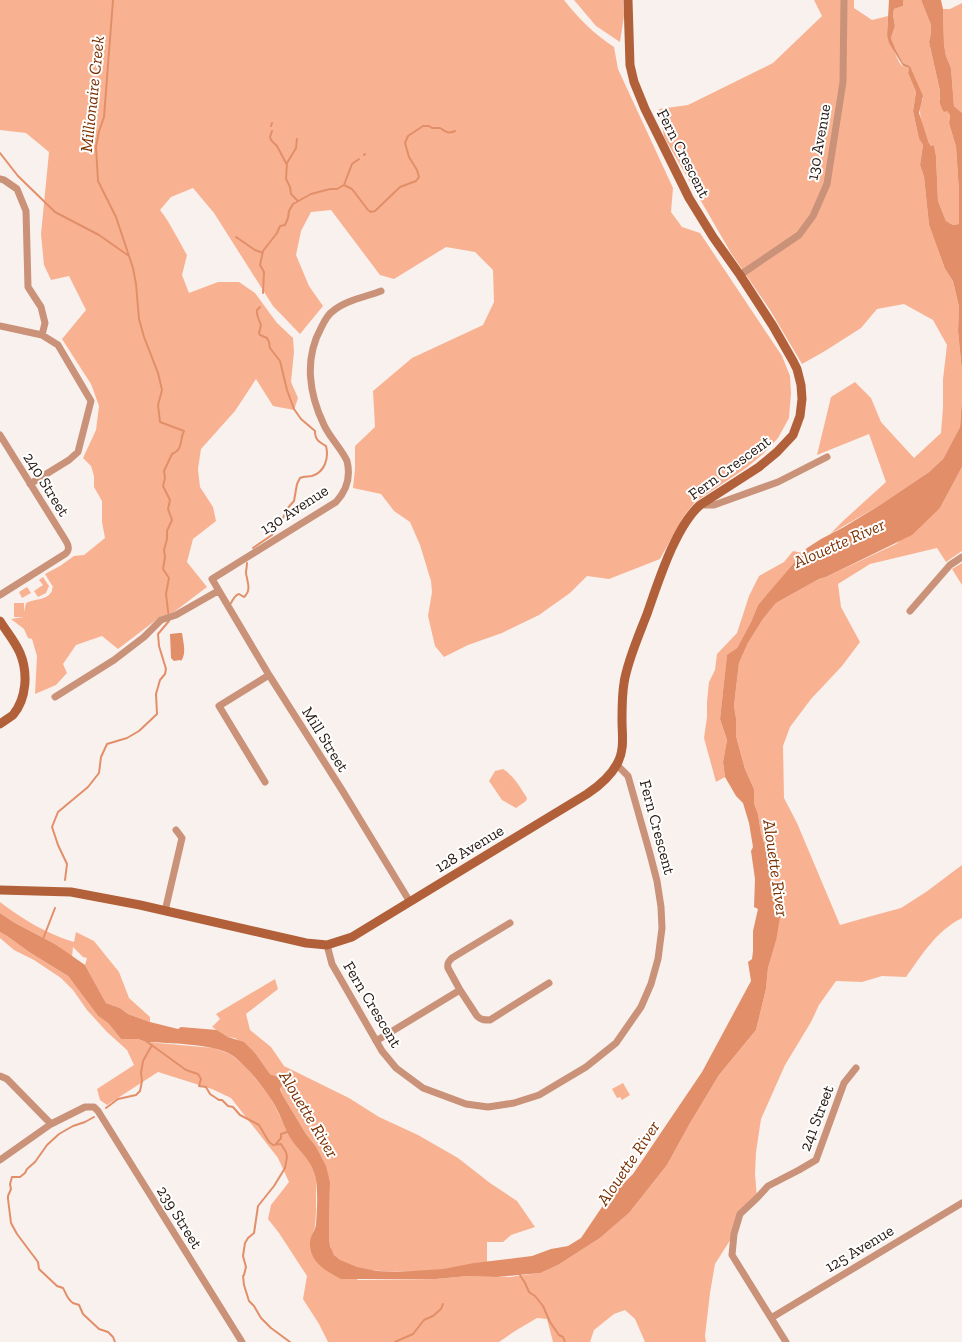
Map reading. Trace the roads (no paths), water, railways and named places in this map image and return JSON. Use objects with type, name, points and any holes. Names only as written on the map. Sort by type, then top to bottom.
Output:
[{"type":"street","name":"Fern Crescent","points":[[327,945],[332,964],[376,1041],[396,1068],[423,1088],[466,1104],[488,1106],[514,1103],[539,1095],[586,1067],[616,1043],[641,1007],[651,984],[658,959],[662,928],[662,907],[658,881],[628,776],[617,765],[623,748],[622,718],[624,682],[634,648],[668,558],[687,520],[693,511],[759,467],[777,452],[793,435],[800,416],[802,399],[801,385],[797,369],[773,326],[713,237],[689,198],[645,109],[634,82],[630,65],[628,0]]},
{"type":"street","name":"130 Avenue","points":[[740,275],[799,234],[814,216],[827,184],[843,82],[844,0]]},
{"type":"street","points":[[0,179],[17,189],[26,211],[28,286],[41,307],[45,323],[42,335]]},
{"type":"street","name":"130 Avenue","points":[[218,591],[212,579],[336,502],[345,490],[348,479],[347,461],[324,426],[311,388],[310,365],[312,351],[316,336],[332,311],[347,303],[381,291]]},
{"type":"street","points":[[0,326],[42,335],[58,344],[90,401],[78,452],[69,460],[30,484]]},
{"type":"street","name":"240 Street","points":[[0,435],[66,541],[68,550],[0,595]]},
{"type":"street","points":[[700,506],[714,505],[778,482],[827,457]]},
{"type":"street","points":[[910,611],[950,565],[962,557]]},
{"type":"street","points":[[55,697],[114,660],[144,637],[158,622],[176,615],[218,591]]},
{"type":"street","name":"Mill Street","points":[[218,591],[410,902]]},
{"type":"street","points":[[0,620],[20,652],[25,670],[25,685],[22,700],[12,715],[0,724]]},
{"type":"street","points":[[265,782],[219,706],[269,675]]},
{"type":"street","name":"128 Avenue","points":[[327,945],[352,937],[587,794],[609,777],[617,765]]},
{"type":"street","points":[[165,911],[182,838],[176,830]]},
{"type":"street","points":[[0,890],[71,892],[165,911],[306,943],[327,945]]},
{"type":"street","points":[[510,923],[449,961],[447,965],[448,968],[460,990],[477,1016],[480,1019],[490,1020],[549,983]]},
{"type":"street","points":[[376,1041],[460,990]]},
{"type":"street","name":"241 Street","points":[[786,1342],[732,1255],[734,1234],[740,1214],[768,1186],[816,1160],[844,1083],[856,1068]]},
{"type":"street","points":[[0,1076],[7,1079],[51,1124],[0,1160]]},
{"type":"street","name":"239 Street","points":[[51,1124],[85,1107],[94,1107],[98,1111],[242,1342]]},
{"type":"street","name":"125 Avenue","points":[[771,1318],[962,1203]]},
{"type":"water","points":[[889,0],[903,0],[903,6],[894,9],[893,15],[895,26],[891,38],[903,63],[910,66],[923,96],[919,113],[929,143],[931,146],[934,145],[936,156],[938,201],[946,221],[953,225],[959,224],[959,192],[956,147],[949,123],[950,115],[947,111],[944,112],[940,104],[940,91],[929,42],[931,25],[921,0],[941,0],[943,9],[944,44],[946,56],[951,68],[954,106],[962,113],[962,372],[958,331],[959,307],[953,281],[945,269],[929,225],[924,177],[920,165],[923,145],[919,139],[913,111],[916,92],[908,73],[909,68],[903,66],[889,43],[887,35]]},
{"type":"water","name":"Alouette River","points":[[962,398],[962,467],[940,508],[912,535],[819,579],[776,603],[763,619],[748,643],[739,663],[734,706],[736,736],[745,769],[754,789],[754,803],[767,852],[772,887],[780,917],[776,941],[768,968],[766,989],[756,1030],[719,1075],[667,1165],[629,1213],[600,1238],[558,1265],[540,1273],[496,1277],[468,1276],[436,1279],[341,1279],[330,1273],[315,1260],[310,1249],[310,1240],[316,1225],[317,1214],[316,1180],[312,1166],[288,1134],[272,1100],[246,1067],[230,1054],[213,1048],[146,1042],[138,1039],[121,1039],[108,1023],[98,1016],[68,976],[0,932],[0,913],[15,923],[55,944],[85,965],[106,1003],[120,1008],[128,1014],[150,1022],[178,1029],[181,1027],[217,1030],[228,1037],[244,1042],[256,1054],[270,1074],[278,1077],[283,1083],[280,1089],[282,1094],[306,1134],[315,1145],[326,1166],[330,1182],[330,1246],[334,1255],[340,1260],[357,1267],[377,1271],[397,1272],[443,1269],[474,1263],[532,1256],[551,1249],[568,1246],[581,1238],[606,1201],[633,1174],[702,1072],[751,981],[748,962],[752,959],[753,931],[758,909],[754,907],[755,879],[751,851],[753,847],[749,823],[743,803],[736,796],[725,777],[723,762],[727,740],[720,719],[727,655],[737,648],[758,605],[807,548],[880,505],[929,472],[943,459],[960,427]]},
{"type":"water","points":[[182,633],[184,655],[181,661],[174,661],[171,658],[170,634]]},
{"type":"waterway","name":"Millionaire Creek","points":[[65,880],[67,864],[58,845],[52,827],[58,812],[88,787],[99,773],[101,757],[107,744],[127,738],[139,731],[157,714],[156,694],[160,680],[165,674],[166,669],[159,646],[158,634],[169,621],[166,594],[169,578],[163,569],[165,557],[164,550],[167,539],[167,531],[172,520],[168,509],[170,500],[163,486],[165,478],[164,471],[172,454],[180,447],[184,431],[160,422],[158,405],[162,390],[158,373],[144,337],[139,319],[133,268],[116,217],[98,181],[96,147],[99,131],[104,117],[113,0]]},
{"type":"waterway","points":[[263,293],[264,272],[260,265],[263,251],[277,233],[280,226],[285,225],[289,211],[293,204],[311,194],[330,189],[337,189],[344,185],[352,189],[368,210],[371,212],[375,211],[400,187],[416,181],[419,177],[417,170],[409,157],[405,143],[408,136],[423,126],[440,128],[449,132],[455,131]]},
{"type":"waterway","points":[[272,131],[270,137],[271,140],[277,146],[287,165]]},
{"type":"waterway","points":[[297,139],[296,148],[287,163],[286,179],[290,187],[291,194],[297,202]]},
{"type":"waterway","points":[[0,153],[18,176],[55,212],[99,235],[129,256]]},
{"type":"waterway","points":[[344,185],[352,164],[359,159]]},
{"type":"waterway","points":[[236,237],[255,250],[263,253]]},
{"type":"waterway","points":[[253,548],[272,535],[278,527],[286,510],[294,501],[297,484],[300,478],[312,476],[320,471],[325,464],[327,455],[326,446],[318,440],[315,431],[301,419],[294,409],[287,390],[280,361],[270,348],[267,338],[259,333],[261,325],[257,310],[260,307]]},
{"type":"waterway","points":[[231,603],[236,595],[239,594],[244,597],[248,591],[246,573],[247,563]]},
{"type":"waterway","points":[[43,939],[55,908]]},
{"type":"waterway","points":[[146,1041],[186,1070],[198,1074],[201,1079],[199,1086],[206,1087],[210,1094],[219,1100],[222,1100],[228,1106],[233,1107],[240,1115],[259,1125],[269,1142],[273,1145],[281,1144],[286,1152],[287,1157],[285,1168],[274,1186],[258,1206],[254,1233],[245,1243],[243,1256],[246,1267],[243,1276],[249,1301],[254,1306],[261,1318],[271,1328],[290,1342]]},
{"type":"waterway","points":[[106,1108],[118,1099],[136,1095],[140,1091],[143,1061],[152,1045]]},
{"type":"waterway","points":[[94,1117],[59,1134],[47,1145],[25,1173],[20,1177],[12,1177],[8,1199],[11,1223],[17,1234],[38,1262],[39,1269],[57,1286],[63,1288],[69,1300],[79,1305],[83,1314],[99,1329],[108,1332],[113,1337],[115,1342]]},
{"type":"waterway","points":[[276,1144],[281,1138],[281,1134],[290,1131]]},
{"type":"waterway","points":[[520,1275],[529,1292],[535,1296],[543,1306],[550,1322],[559,1335],[563,1337],[565,1342]]},
{"type":"waterway","points":[[395,1342],[413,1334],[424,1320],[433,1316],[441,1309],[443,1304]]}]
